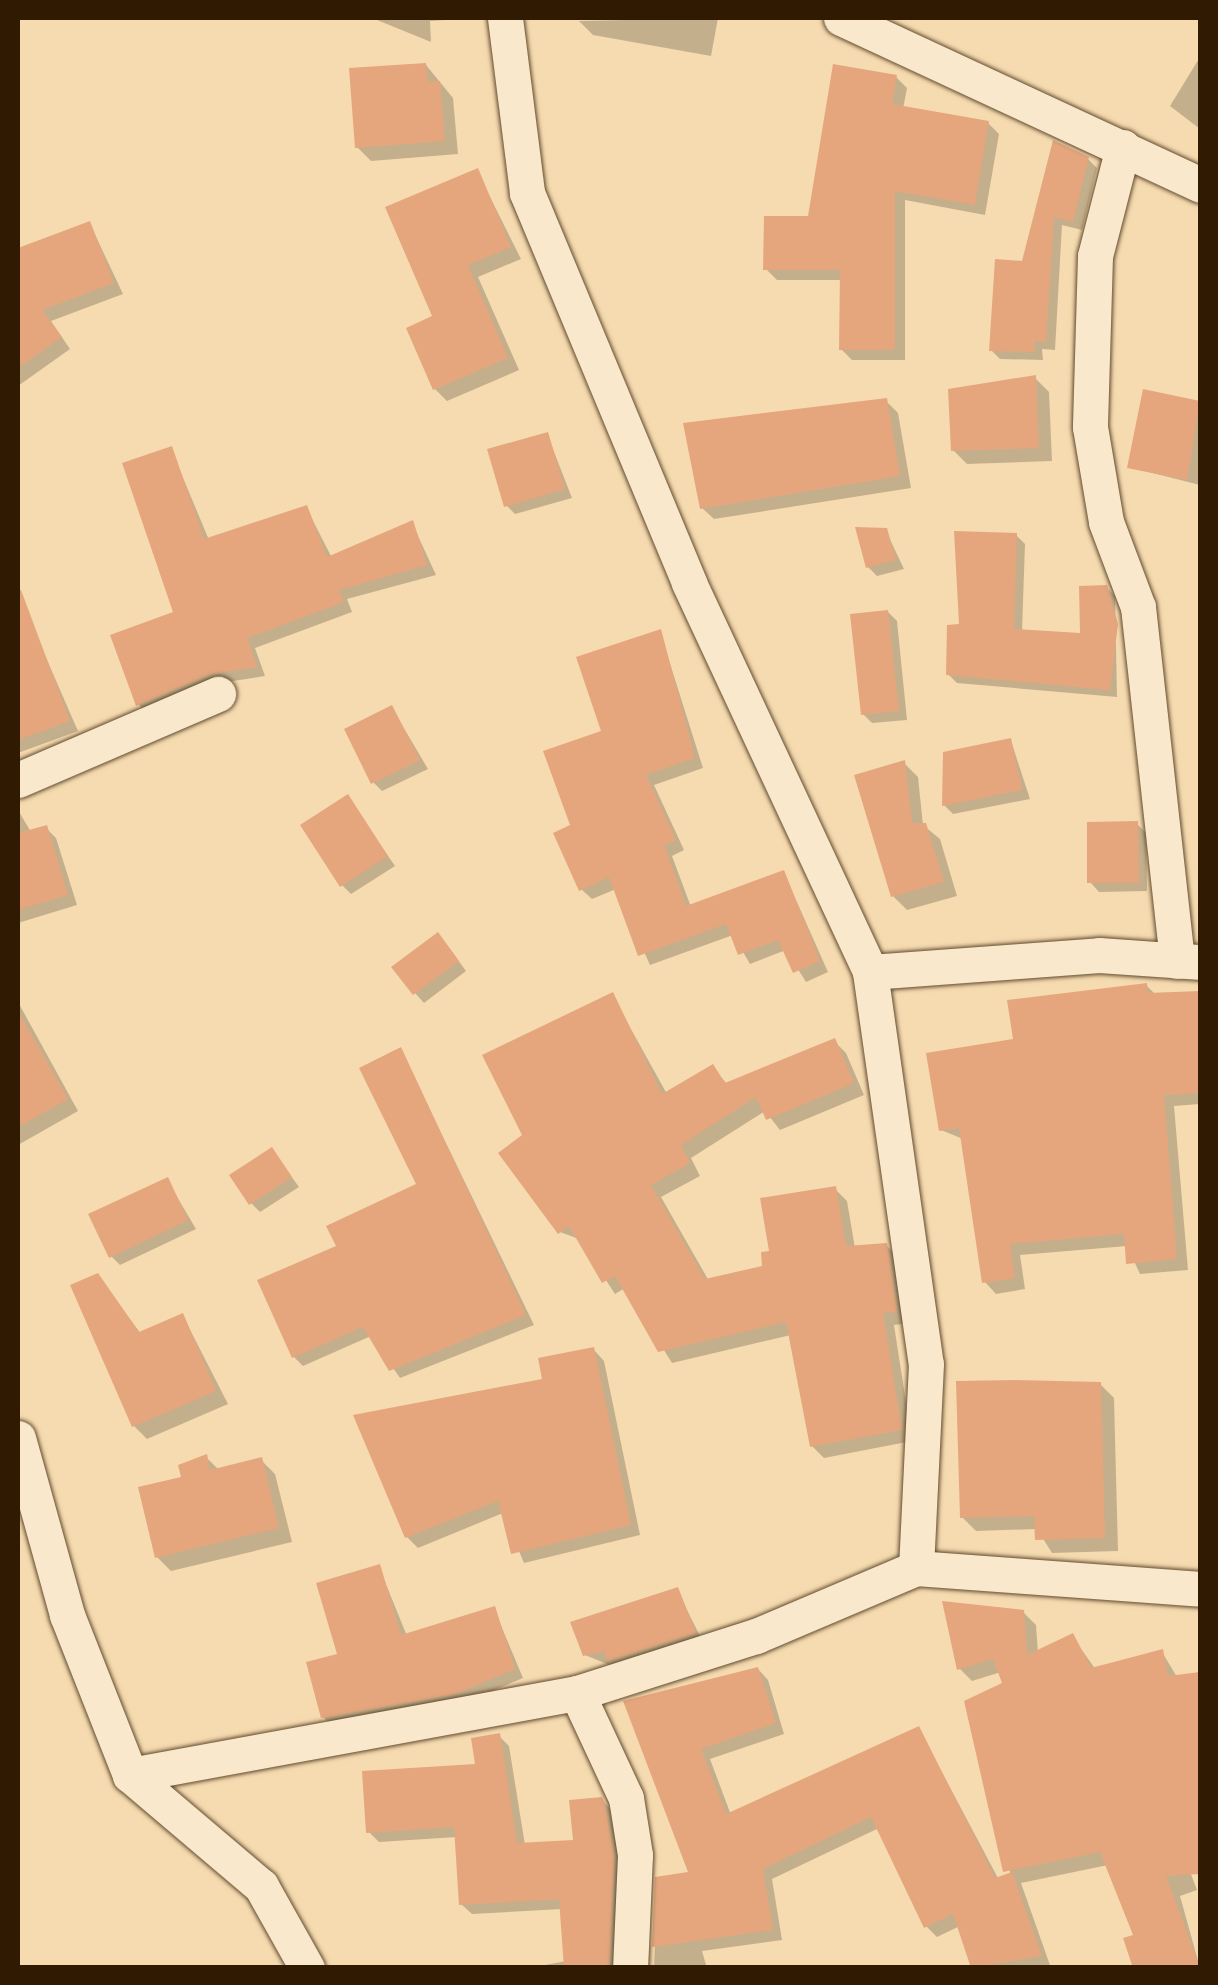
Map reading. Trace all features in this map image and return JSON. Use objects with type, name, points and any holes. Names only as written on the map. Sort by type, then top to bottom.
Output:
[{"type":"street","points":[[506,18],[527,194],[689,583],[870,972],[926,1364],[916,1568]]},
{"type":"street","points":[[842,18],[1200,185]]},
{"type":"street","points":[[870,972],[1099,955],[1189,961],[1138,607],[1106,522],[1090,427],[1094,256],[1123,147]]},
{"type":"street","points":[[18,780],[218,694]]},
{"type":"street","points":[[18,1438],[68,1615],[130,1775],[261,1886],[306,1968]]},
{"type":"street","points":[[130,1775],[577,1693],[756,1636],[916,1568],[1200,1589]]},
{"type":"street","points":[[577,1693],[626,1798],[635,1854],[630,1968]]},
{"type":"building","points":[[426,63],[428,82],[440,81],[445,141],[355,148],[349,68]]},
{"type":"building","points":[[833,64],[897,75],[892,104],[989,121],[975,205],[895,191],[895,350],[839,350],[840,270],[763,270],[764,216],[808,216]]},
{"type":"building","points":[[1053,140],[1089,157],[1073,222],[1054,217],[1046,342],[1034,341],[1035,352],[989,351],[995,259],[1022,261]]},
{"type":"building","points":[[478,168],[511,247],[468,265],[508,358],[433,390],[406,328],[432,316],[385,207]]},
{"type":"building","points":[[90,221],[114,283],[42,310],[62,337],[18,368],[18,248]]},
{"type":"building","points":[[1036,375],[1039,448],[951,451],[948,389]]},
{"type":"building","points":[[1143,389],[1200,401],[1187,480],[1127,468]]},
{"type":"building","points":[[887,398],[900,476],[700,509],[683,423]]},
{"type":"building","points":[[548,432],[565,489],[504,507],[487,449]]},
{"type":"building","points":[[172,446],[204,539],[307,505],[327,557],[413,520],[427,565],[339,590],[344,602],[247,638],[257,667],[210,674],[136,706],[110,635],[173,612],[122,463]]},
{"type":"building","points":[[855,527],[887,528],[896,560],[866,568]]},
{"type":"building","points":[[954,531],[1017,533],[1014,629],[1080,633],[1079,586],[1107,585],[1118,624],[1110,690],[946,675],[947,625],[959,624]]},
{"type":"building","points":[[21,590],[70,721],[18,740],[18,591]]},
{"type":"building","points":[[888,610],[899,711],[861,715],[850,614]]},
{"type":"building","points":[[661,629],[695,758],[646,775],[676,840],[664,845],[686,906],[784,870],[820,961],[793,973],[778,940],[738,955],[726,924],[638,956],[609,877],[579,891],[553,833],[570,825],[543,751],[601,731],[576,657]]},
{"type":"building","points":[[392,705],[420,760],[371,784],[344,729]]},
{"type":"building","points":[[1011,738],[1022,790],[942,806],[943,752]]},
{"type":"building","points":[[905,760],[912,823],[926,823],[944,882],[891,897],[854,775]]},
{"type":"building","points":[[348,794],[388,856],[340,887],[300,825]]},
{"type":"building","points":[[1138,821],[1139,883],[1087,883],[1087,822]]},
{"type":"building","points":[[47,825],[68,895],[18,910],[18,833]]},
{"type":"building","points":[[438,932],[459,961],[413,995],[391,967]]},
{"type":"building","points":[[1147,983],[1148,993],[1200,991],[1200,1093],[1164,1095],[1177,1259],[1126,1264],[1124,1234],[1010,1244],[1015,1278],[982,1283],[959,1128],[939,1131],[926,1053],[1013,1039],[1007,1000]]},
{"type":"building","points":[[613,992],[662,1094],[713,1064],[725,1083],[835,1038],[854,1083],[766,1120],[756,1097],[681,1145],[690,1163],[651,1185],[705,1279],[762,1266],[761,1252],[769,1251],[760,1198],[836,1186],[846,1246],[887,1243],[897,1312],[883,1313],[902,1430],[810,1447],[786,1322],[658,1352],[615,1276],[602,1283],[569,1226],[558,1234],[498,1153],[522,1135],[482,1055]]},
{"type":"building","points":[[18,1011],[68,1099],[18,1127]]},
{"type":"building","points":[[401,1047],[526,1315],[389,1371],[363,1327],[292,1358],[257,1280],[336,1246],[326,1226],[416,1184],[359,1068]]},
{"type":"building","points":[[272,1147],[292,1177],[249,1205],[229,1175]]},
{"type":"building","points":[[168,1177],[188,1220],[109,1258],[88,1214]]},
{"type":"building","points":[[98,1273],[139,1332],[183,1313],[216,1391],[132,1427],[70,1285]]},
{"type":"building","points":[[594,1347],[631,1525],[511,1554],[498,1501],[405,1538],[353,1415],[542,1379],[538,1358]]},
{"type":"building","points":[[956,1381],[1101,1382],[1105,1538],[1035,1540],[1034,1516],[960,1518]]},
{"type":"building","points":[[207,1454],[210,1470],[262,1457],[279,1528],[155,1558],[138,1487],[181,1477],[178,1465]]},
{"type":"building","points":[[380,1564],[401,1635],[495,1606],[515,1669],[455,1694],[321,1718],[306,1662],[337,1654],[316,1583]]},
{"type":"building","points":[[678,1587],[696,1633],[607,1661],[604,1651],[583,1656],[570,1622]]},
{"type":"building","points":[[942,1601],[1024,1610],[1027,1655],[1073,1633],[1091,1668],[1163,1649],[1168,1676],[1200,1672],[1200,1874],[1166,1876],[1200,1968],[1133,1968],[1123,1938],[1133,1935],[1100,1852],[1003,1872],[964,1701],[1002,1683],[993,1659],[957,1670]]},
{"type":"building","points":[[758,1667],[776,1723],[701,1749],[726,1814],[919,1726],[995,1878],[1012,1872],[1042,1956],[971,1968],[953,1914],[924,1928],[871,1817],[763,1869],[773,1930],[652,1947],[655,1877],[688,1872],[623,1701]]},
{"type":"building","points":[[500,1733],[517,1843],[573,1840],[569,1800],[602,1797],[614,1856],[609,1968],[564,1968],[559,1899],[459,1905],[454,1827],[366,1833],[362,1771],[475,1764],[471,1738]]}]
